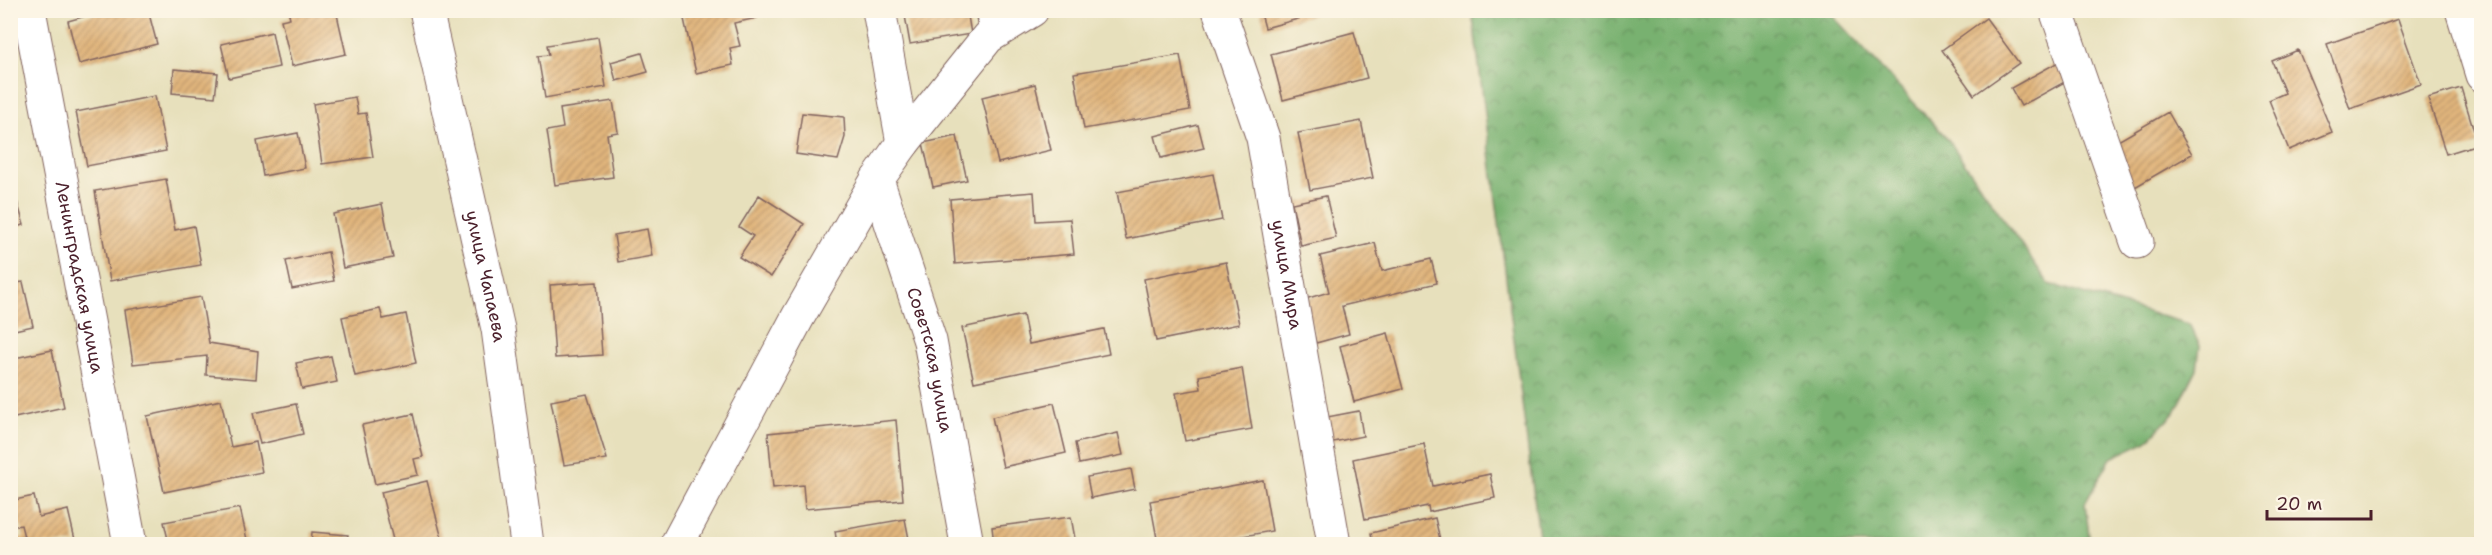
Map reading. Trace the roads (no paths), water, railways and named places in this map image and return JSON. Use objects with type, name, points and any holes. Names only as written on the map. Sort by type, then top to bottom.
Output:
[{"type":"street","name":"Ленинградская улица","points":[[29,10],[130,544]]},
{"type":"street","name":"улица Чапаева","points":[[426,10],[498,329],[527,544]]},
{"type":"street","points":[[879,10],[903,143]]},
{"type":"street","points":[[677,544],[798,317],[877,180],[986,24],[1032,10]]},
{"type":"street","name":"улица Мира","points":[[1219,10],[1263,138],[1334,544]]},
{"type":"street","points":[[2056,10],[2137,242]]},
{"type":"street","points":[[2462,10],[2481,75]]},
{"type":"street","name":"Советская улица","points":[[877,180],[930,341],[968,544]]}]
